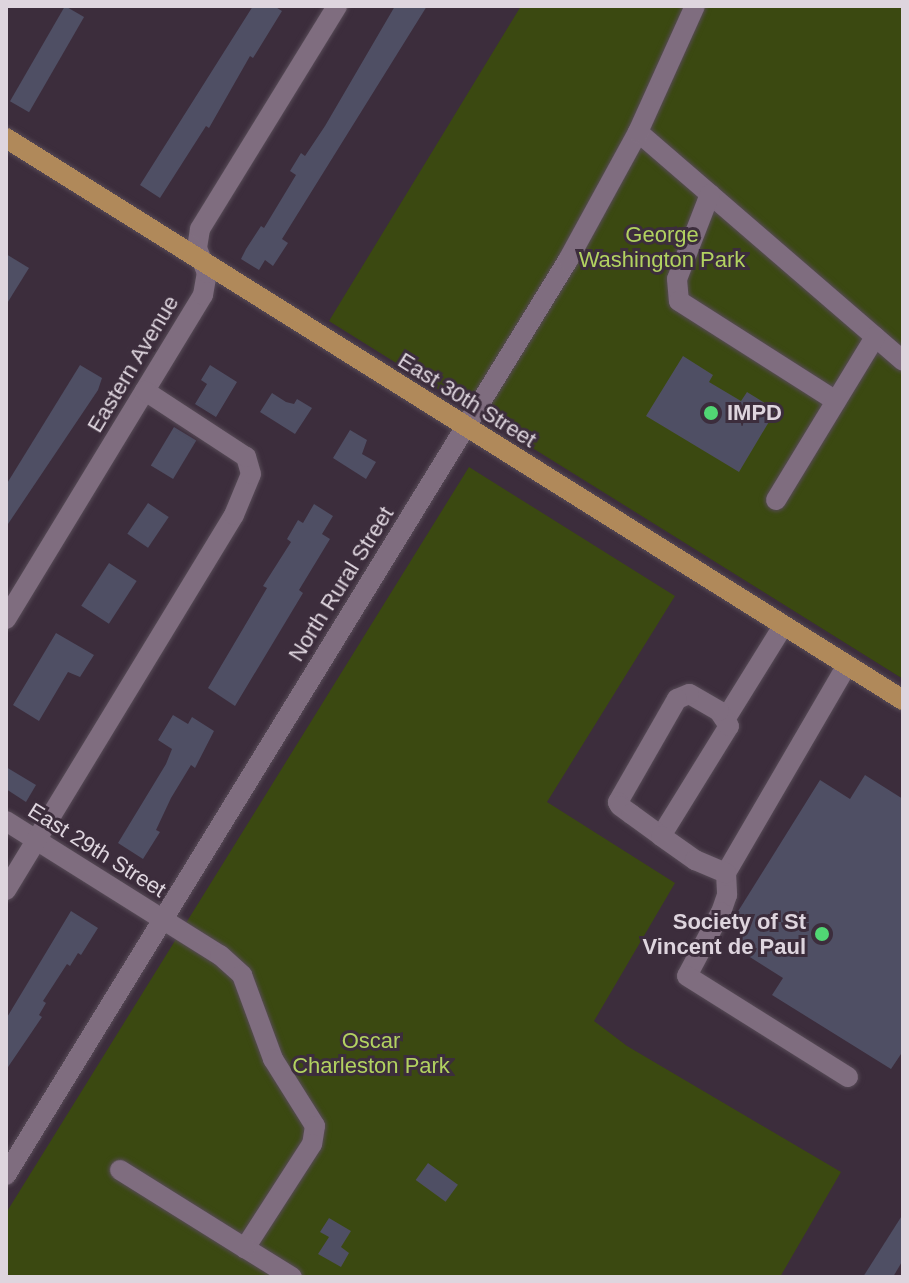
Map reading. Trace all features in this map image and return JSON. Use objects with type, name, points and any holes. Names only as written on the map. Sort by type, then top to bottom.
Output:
[{"type":"main road","name":"East 30th Street","points":[[6,138],[903,700]]},
{"type":"street","name":"Eastern Avenue","points":[[6,619],[203,295],[207,273],[198,259],[196,242],[200,229],[337,6]]},
{"type":"street","name":"North Rural Street","points":[[6,1175],[586,229],[638,132],[695,6]]},
{"type":"street","points":[[638,132],[903,361]]},
{"type":"street","points":[[710,194],[677,279],[679,301],[836,401]]},
{"type":"street","points":[[776,500],[875,337]]},
{"type":"street","points":[[6,890],[234,515],[251,474],[246,457],[145,391]]},
{"type":"street","points":[[726,718],[783,626]]},
{"type":"street","points":[[847,665],[726,873],[727,895],[721,912],[687,976],[848,1077]]},
{"type":"street","points":[[661,836],[729,726],[726,718],[684,694],[677,699],[619,797],[620,806],[661,836],[695,860],[726,873]]},
{"type":"street","name":"East 29th Street","points":[[6,821],[220,955],[242,975],[273,1059],[315,1126],[312,1144],[245,1248]]},
{"type":"street","points":[[120,1170],[292,1277]]},
{"type":"green space","name":"George Washington Park","points":[[521,6],[903,6],[903,679],[329,321]]},
{"type":"green space","name":"Oscar Charleston Park","points":[[469,467],[675,596],[547,802],[675,883],[594,1021],[627,1046],[841,1172],[780,1277],[6,1277],[6,1213]]},
{"type":"building","points":[[65,6],[84,17],[29,112],[10,101]]},
{"type":"building","points":[[253,6],[274,6],[282,11],[253,58],[250,56],[209,128],[206,126],[160,198],[140,185]]},
{"type":"building","points":[[395,6],[427,6],[282,239],[288,243],[273,266],[265,260],[259,270],[241,259],[246,249],[261,226],[264,228],[296,175],[290,171],[301,153],[305,156],[325,126]]},
{"type":"building","points":[[6,254],[29,268],[6,305]]},
{"type":"building","name":"IMPD","points":[[683,356],[713,375],[709,382],[741,401],[747,392],[776,410],[739,472],[646,416]]},
{"type":"building","points":[[80,365],[102,378],[98,390],[6,527],[6,485]]},
{"type":"building","points":[[210,365],[237,382],[216,417],[195,404],[207,384],[201,380]]},
{"type":"building","points":[[272,393],[286,402],[294,404],[297,399],[312,408],[295,434],[260,412]]},
{"type":"building","points":[[174,427],[196,440],[173,479],[151,466]]},
{"type":"building","points":[[350,430],[367,440],[362,454],[376,462],[366,479],[333,458]]},
{"type":"building","points":[[148,503],[169,517],[148,548],[127,534]]},
{"type":"building","points":[[314,504],[333,516],[322,534],[330,539],[299,590],[303,593],[235,706],[208,688],[267,588],[263,586],[291,542],[287,539],[298,520],[303,523]]},
{"type":"building","points":[[109,563],[137,581],[109,624],[81,606]]},
{"type":"building","points":[[56,633],[94,655],[80,677],[68,672],[39,721],[13,705]]},
{"type":"building","points":[[173,715],[188,724],[192,717],[214,731],[195,768],[191,765],[171,798],[156,830],[160,832],[143,859],[118,843],[166,764],[172,749],[158,740]]},
{"type":"building","points":[[6,767],[36,785],[26,802],[6,789]]},
{"type":"building","name":"Society of St Vincent de Paul","points":[[865,775],[903,799],[903,1051],[891,1069],[772,995],[783,978],[734,947],[750,921],[737,913],[820,780],[850,799]]},
{"type":"building","points":[[71,911],[98,928],[81,955],[78,953],[70,966],[67,964],[43,1001],[46,1003],[39,1015],[42,1017],[6,1070],[6,1019]]},
{"type":"building","points":[[428,1163],[458,1185],[446,1202],[416,1180]]},
{"type":"building","points":[[903,1214],[903,1260],[893,1277],[863,1277]]},
{"type":"building","points":[[329,1218],[351,1231],[341,1247],[349,1253],[341,1267],[318,1254],[329,1237],[320,1232]]},
{"type":"place","name":"IMPD","points":[[711,413]]},
{"type":"place","name":"Society of St Vincent de Paul","points":[[822,934]]}]
